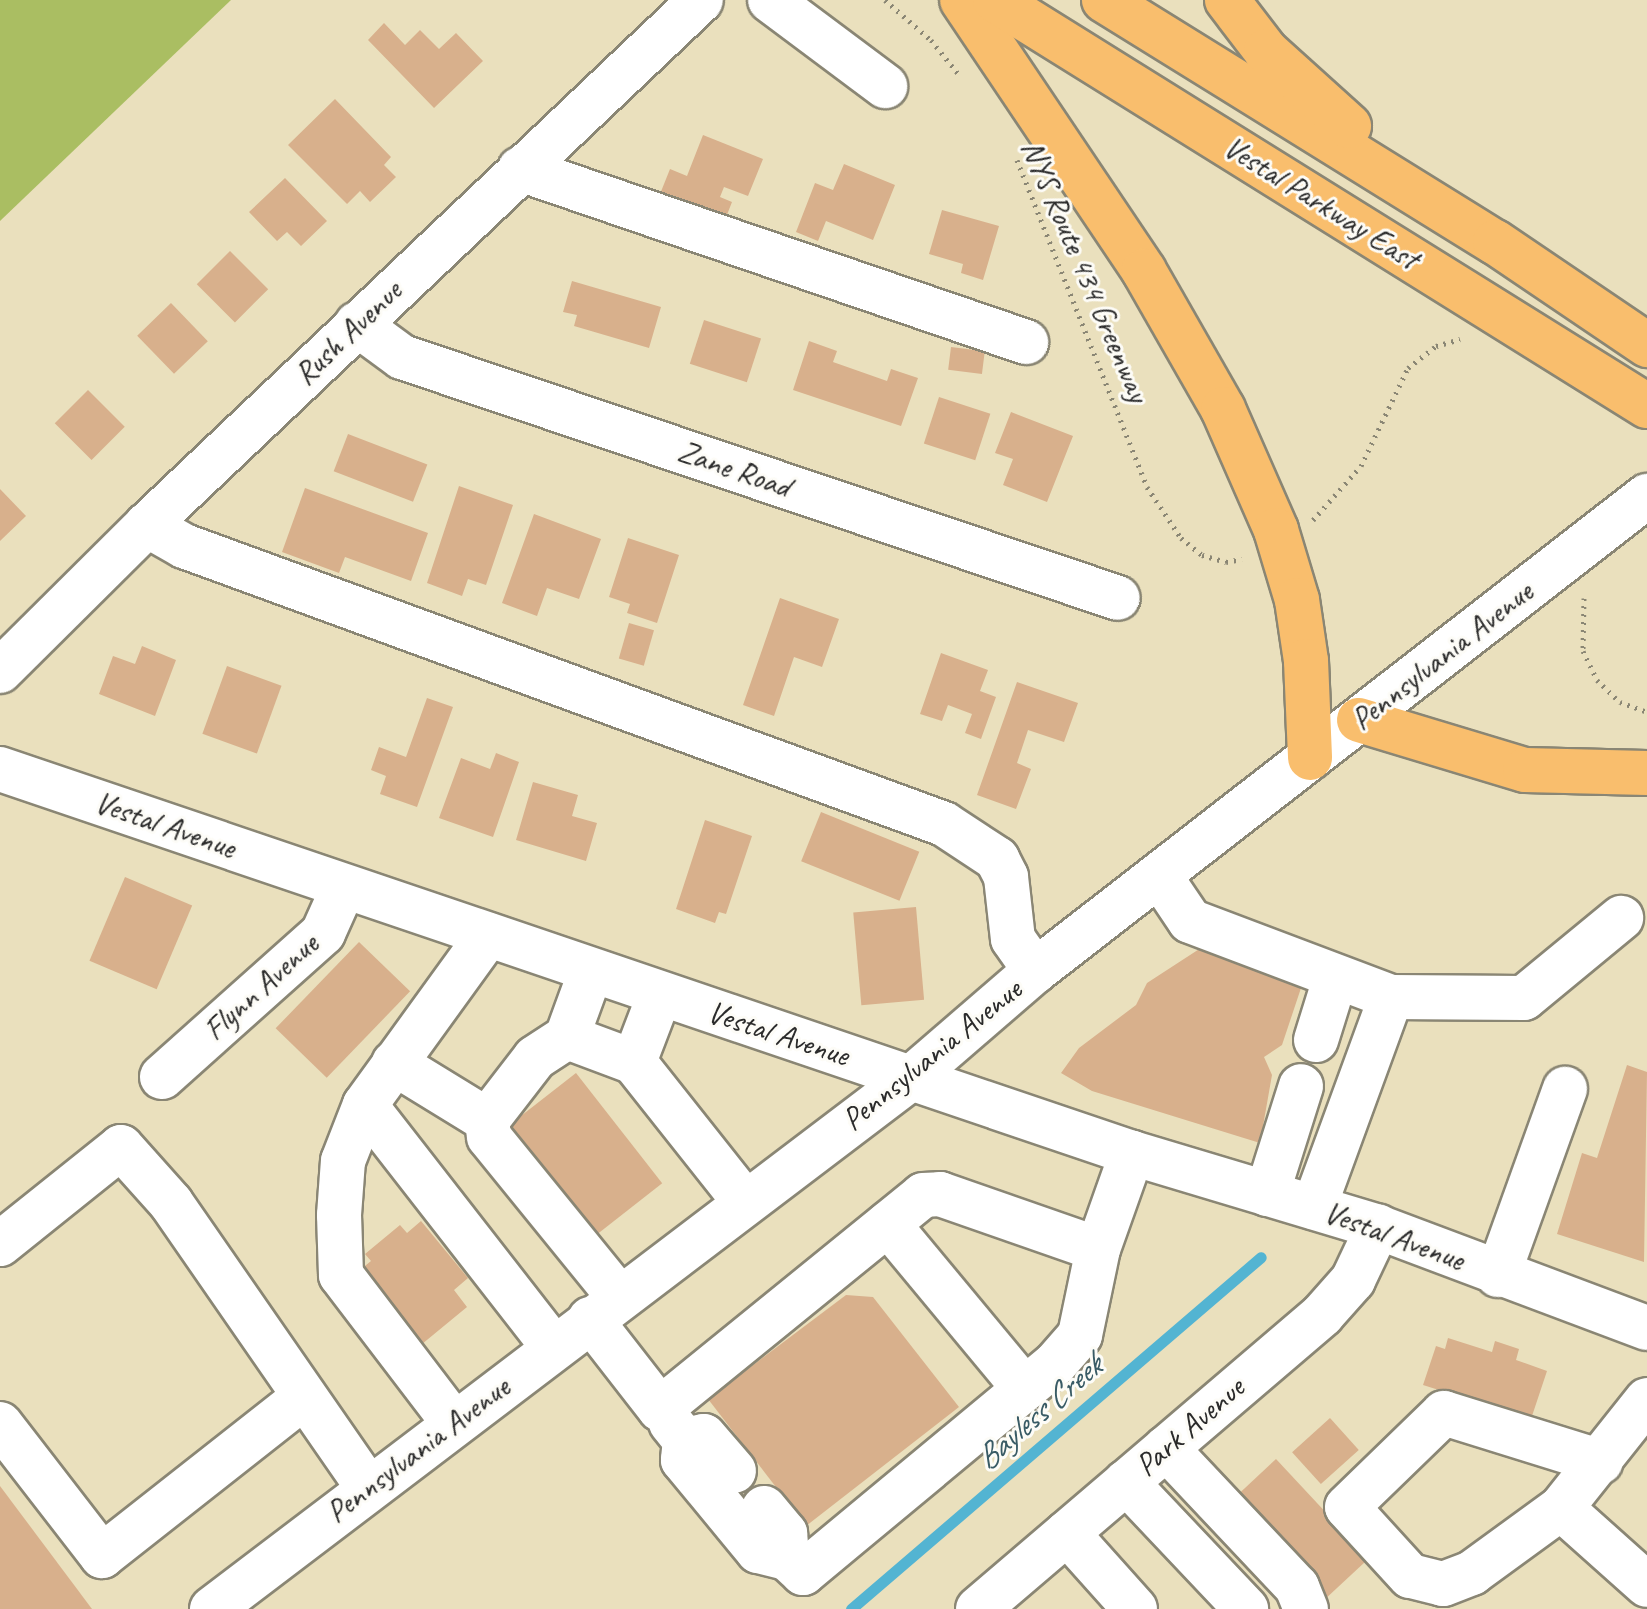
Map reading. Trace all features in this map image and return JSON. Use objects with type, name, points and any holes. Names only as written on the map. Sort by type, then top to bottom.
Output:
[{"type":"main road","points":[[962,0],[1144,271],[1223,409],[1276,530],[1297,600],[1306,661],[1310,758]]},
{"type":"main road","name":"Vestal Parkway East","points":[[995,0],[1647,406]]},
{"type":"main road","name":"Vestal Parkway East","points":[[1104,0],[1495,242],[1647,345]]},
{"type":"main road","points":[[1227,0],[1286,72],[1495,242]]},
{"type":"main road","points":[[1359,720],[1525,770],[1647,773]]},
{"type":"street","name":"Rush Avenue","points":[[0,671],[147,525],[701,0]]},
{"type":"street","points":[[770,0],[885,86]]},
{"type":"street","points":[[520,169],[1026,342]]},
{"type":"street","name":"Zane Road","points":[[357,324],[402,357],[1118,598]]},
{"type":"street","name":"Pennsylvania Avenue","points":[[212,1609],[453,1422],[911,1078],[1035,971],[1647,496]]},
{"type":"street","points":[[147,525],[184,546],[944,824],[997,859],[1006,877],[1013,939],[1035,971]]},
{"type":"street","name":"Vestal Avenue","points":[[0,769],[1132,1153],[1378,1227],[1498,1275],[1647,1328]]},
{"type":"street","points":[[1159,875],[1190,921],[1335,979],[1391,997],[1524,998],[1621,918]]},
{"type":"street","name":"Flynn Avenue","points":[[162,1077],[323,933],[344,886]]},
{"type":"street","points":[[453,1422],[341,1275],[337,1251],[343,1161],[365,1105],[488,935]]},
{"type":"street","points":[[591,971],[567,1037],[535,1058],[487,1120],[489,1137],[604,1308],[672,1425],[683,1460],[758,1551],[787,1558],[803,1573],[1025,1389],[1080,1335],[1098,1249],[1132,1153]]},
{"type":"street","points":[[1316,1040],[1335,979]]},
{"type":"street","points":[[634,1062],[660,994]]},
{"type":"street","points":[[1314,1207],[1391,997]]},
{"type":"street","points":[[567,1037],[634,1062],[744,1201]]},
{"type":"street","points":[[394,1063],[487,1120]]},
{"type":"street","points":[[1498,1275],[1565,1089]]},
{"type":"street","points":[[1267,1194],[1298,1097],[1344,1124]]},
{"type":"street","points":[[365,1105],[554,1348]]},
{"type":"street","points":[[0,1244],[121,1147],[171,1203],[368,1487]]},
{"type":"street","points":[[672,1425],[923,1195],[940,1194],[1098,1249]]},
{"type":"street","points":[[888,1224],[1025,1389]]},
{"type":"street","name":"Park Avenue","points":[[978,1609],[1339,1297],[1363,1262],[1378,1227]]},
{"type":"street","points":[[0,1424],[102,1556],[304,1397]]},
{"type":"street","points":[[1601,1462],[1444,1413],[1347,1507],[1410,1576],[1423,1583],[1443,1584],[1472,1573],[1561,1508],[1601,1462],[1647,1400]]},
{"type":"street","points":[[672,1425],[704,1436],[734,1471]]},
{"type":"street","points":[[1166,1448],[1297,1587],[1306,1609]]},
{"type":"street","points":[[1126,1482],[1246,1609]]},
{"type":"street","points":[[764,1508],[785,1533],[787,1558]]},
{"type":"street","points":[[1561,1508],[1647,1585]]},
{"type":"street","points":[[1067,1533],[1135,1609]]},
{"type":"path","points":[[885,0],[931,40],[966,83]]},
{"type":"path","name":"NYS Route 434 Greenway","points":[[1011,151],[1147,487],[1181,538],[1202,555],[1226,562]]},
{"type":"path","points":[[1302,531],[1361,466],[1408,368],[1436,346],[1468,336]]},
{"type":"path","points":[[1593,538],[1580,621],[1583,651],[1597,680],[1620,702],[1647,712]]},
{"type":"green space","points":[[0,0],[231,0],[0,221]]},
{"type":"building","points":[[384,23],[405,45],[420,30],[439,49],[456,33],[483,61],[434,108],[368,40]]},
{"type":"building","points":[[335,99],[391,157],[384,165],[396,177],[370,202],[360,191],[347,204],[288,145]]},
{"type":"building","points":[[703,135],[763,159],[748,196],[724,187],[720,197],[732,202],[721,230],[656,204],[670,169],[687,176]]},
{"type":"building","points":[[844,164],[895,185],[873,240],[826,221],[818,241],[796,232],[815,183],[833,190]]},
{"type":"building","points":[[285,178],[327,221],[301,246],[287,232],[277,241],[249,212]]},
{"type":"building","points":[[942,210],[999,226],[983,280],[961,273],[963,264],[929,254]]},
{"type":"building","points":[[230,251],[268,289],[235,322],[197,284]]},
{"type":"building","points":[[572,281],[661,307],[649,348],[574,326],[577,315],[563,312]]},
{"type":"building","points":[[171,303],[208,341],[174,374],[137,336]]},
{"type":"building","points":[[704,320],[761,339],[747,382],[690,364]]},
{"type":"building","points":[[809,341],[837,351],[833,362],[887,381],[891,369],[918,378],[901,426],[793,390]]},
{"type":"building","points":[[951,347],[985,351],[982,374],[948,370]]},
{"type":"building","points":[[88,390],[125,427],[92,460],[55,423]]},
{"type":"building","points":[[939,397],[990,414],[975,460],[924,444]]},
{"type":"building","points":[[1011,412],[1073,436],[1047,502],[1003,485],[1013,459],[995,453]]},
{"type":"building","points":[[348,434],[427,464],[413,502],[334,471]]},
{"type":"building","points":[[459,486],[513,505],[486,585],[468,579],[462,596],[427,583]]},
{"type":"building","points":[[305,488],[428,533],[411,581],[345,557],[339,573],[282,552]]},
{"type":"building","points":[[0,489],[26,516],[0,541]]},
{"type":"building","points":[[534,514],[601,539],[579,599],[547,588],[537,616],[502,603]]},
{"type":"building","points":[[628,538],[679,555],[657,623],[627,613],[630,604],[609,597]]},
{"type":"building","points":[[780,598],[839,619],[822,667],[794,657],[774,716],[743,705]]},
{"type":"building","points":[[629,623],[654,630],[644,666],[619,659]]},
{"type":"building","points":[[142,646],[176,660],[155,716],[99,694],[113,656],[135,664]]},
{"type":"building","points":[[941,653],[988,670],[980,691],[996,697],[981,739],[965,733],[972,714],[948,705],[942,721],[920,714]]},
{"type":"building","points":[[227,666],[282,686],[257,753],[202,734]]},
{"type":"building","points":[[1017,682],[1078,703],[1064,742],[1028,730],[1017,763],[1031,769],[1016,809],[977,795]]},
{"type":"building","points":[[427,698],[453,707],[417,807],[380,794],[386,776],[371,770],[379,747],[406,757]]},
{"type":"building","points":[[496,753],[519,762],[493,837],[439,818],[461,758],[490,769]]},
{"type":"building","points":[[533,782],[578,795],[572,816],[597,823],[586,861],[516,840]]},
{"type":"building","points":[[821,812],[919,852],[899,901],[801,861]]},
{"type":"building","points":[[705,820],[752,836],[726,914],[719,912],[715,923],[676,909]]},
{"type":"building","points":[[125,877],[192,906],[157,989],[89,961]]},
{"type":"building","points":[[916,907],[924,1000],[861,1005],[853,912]]},
{"type":"building","points":[[359,942],[410,991],[327,1078],[276,1028]]},
{"type":"building","points":[[1207,944],[1303,982],[1282,1045],[1264,1057],[1272,1075],[1260,1143],[1092,1091],[1061,1073],[1079,1048],[1136,1005],[1147,983]]},
{"type":"building","points":[[1627,1065],[1647,1072],[1644,1262],[1557,1234],[1582,1153],[1597,1158]]},
{"type":"building","points":[[576,1073],[662,1183],[595,1236],[509,1125]]},
{"type":"building","points":[[421,1221],[468,1278],[454,1290],[467,1307],[416,1349],[355,1274],[371,1261],[365,1254],[400,1225],[407,1233]]},
{"type":"building","points":[[846,1295],[873,1297],[959,1407],[806,1526],[708,1399]]},
{"type":"building","points":[[1448,1338],[1492,1352],[1495,1341],[1519,1349],[1516,1360],[1547,1371],[1531,1419],[1423,1385],[1436,1346],[1445,1349]]},
{"type":"building","points":[[1330,1418],[1359,1450],[1321,1484],[1292,1452]]},
{"type":"building","points":[[1276,1459],[1369,1558],[1322,1602],[1229,1503]]},
{"type":"building","points":[[0,1486],[92,1609],[0,1609]]},
{"type":"waterway","name":"Bayless Creek","points":[[851,1609],[1261,1257]]}]
